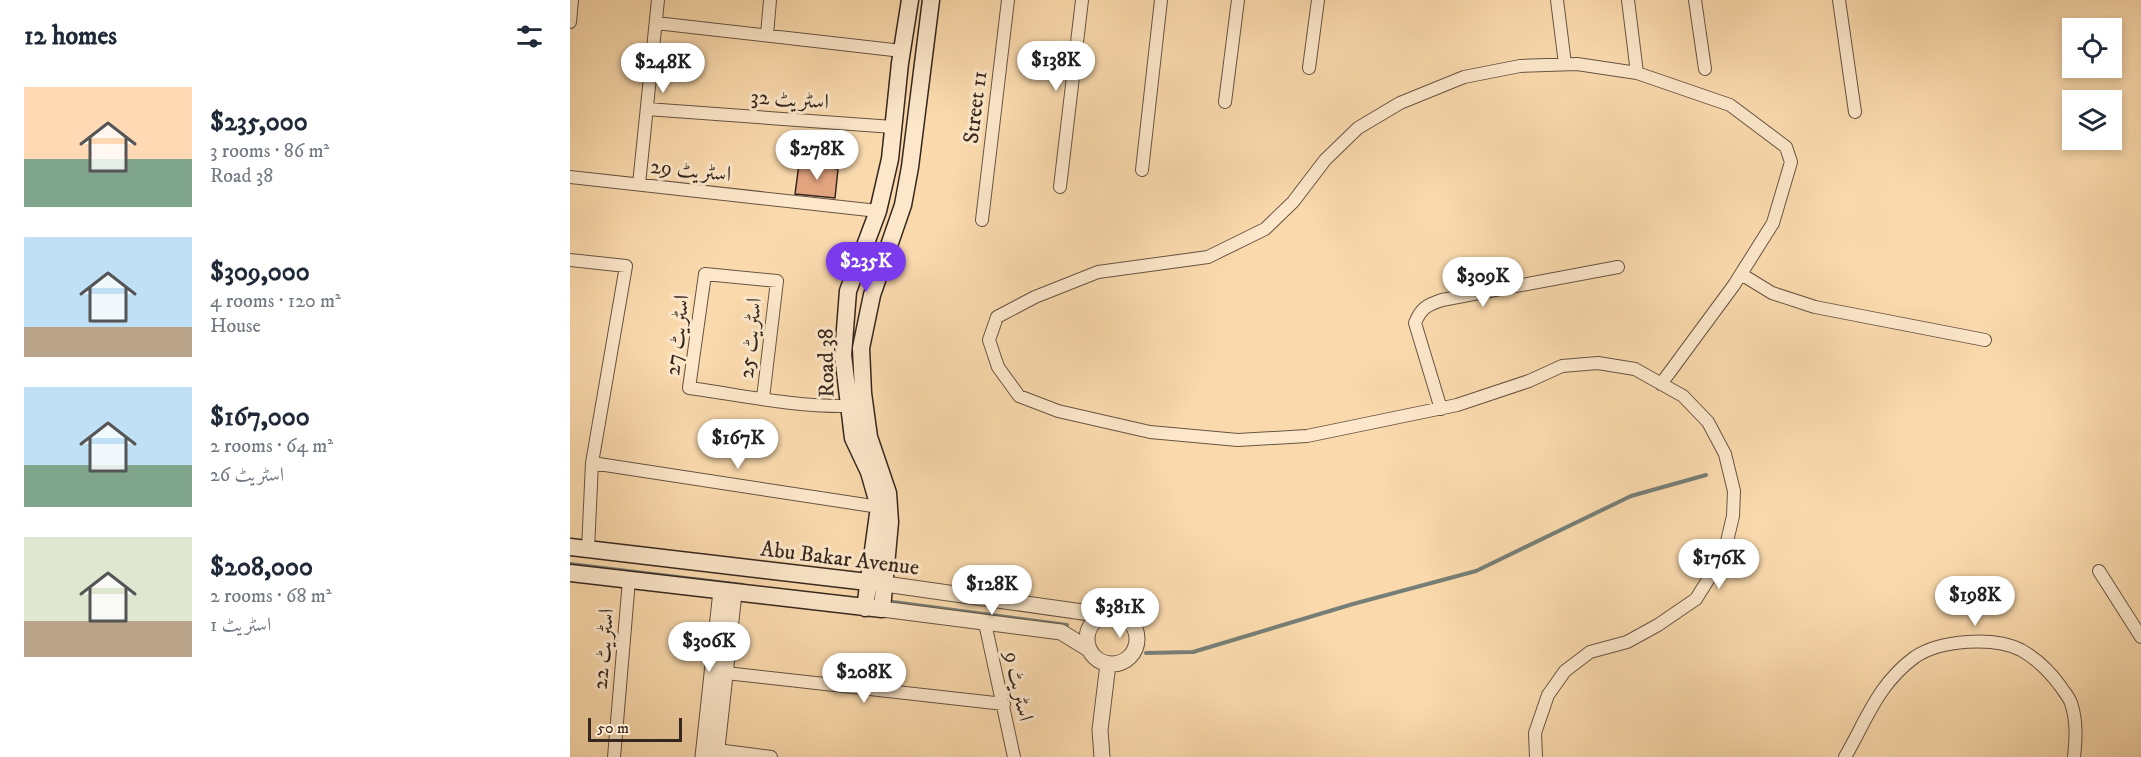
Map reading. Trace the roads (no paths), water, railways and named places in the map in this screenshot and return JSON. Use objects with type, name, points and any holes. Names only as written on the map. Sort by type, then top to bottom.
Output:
[{"type":"main road","name":"Road 38","points":[[873,608],[867,582],[879,507],[869,472],[853,438],[843,355],[849,291],[878,211],[890,159],[910,0]]},
{"type":"main road","name":"Road 38","points":[[873,608],[885,584],[891,522],[888,493],[869,437],[863,393],[861,348],[872,295],[903,205],[931,0]]},
{"type":"main road","name":"Abu Bakar Avenue","points":[[570,547],[885,584]]},
{"type":"main road","name":"Abu Bakar Avenue","points":[[570,573],[873,608]]},
{"type":"street","points":[[570,22],[572,0]]},
{"type":"street","points":[[639,184],[658,0]]},
{"type":"street","points":[[767,35],[770,0]]},
{"type":"street","name":"Street 11","points":[[982,220],[1008,0]]},
{"type":"street","points":[[1060,187],[1082,0]]},
{"type":"street","points":[[1142,170],[1161,0]]},
{"type":"street","points":[[1226,102],[1238,0]]},
{"type":"street","points":[[1309,68],[1318,0]]},
{"type":"street","points":[[1557,0],[1565,64]]},
{"type":"street","points":[[1628,0],[1637,73]]},
{"type":"street","points":[[1695,0],[1705,69]]},
{"type":"street","points":[[1839,0],[1855,112]]},
{"type":"street","points":[[656,23],[902,51]]},
{"type":"street","points":[[1536,757],[1534,732],[1548,695],[1565,672],[1590,652],[1627,642],[1658,625],[1696,599],[1724,554],[1733,516],[1734,490],[1725,454],[1708,422],[1683,396],[1661,384],[1635,369],[1598,363],[1562,366],[1529,381],[1441,409],[1307,436],[1238,440],[1150,432],[1058,411],[1019,396],[998,367],[989,340],[997,317],[1035,297],[1098,272],[1208,257],[1265,229],[1293,202],[1325,160],[1358,128],[1400,103],[1464,77],[1520,66],[1577,64],[1637,73],[1730,105],[1786,147],[1791,162],[1773,223],[1741,274],[1661,384]]},
{"type":"street","name":"اسٹریٹ 32","points":[[647,109],[893,127]]},
{"type":"street","name":"اسٹریٹ 29","points":[[570,177],[878,211]]},
{"type":"street","points":[[570,260],[626,266],[592,463],[588,549]]},
{"type":"street","points":[[1441,409],[1415,323],[1420,312],[1427,305],[1442,300],[1618,267]]},
{"type":"street","name":"اسٹریٹ 27","points":[[777,281],[705,274],[689,388],[818,406],[848,406]]},
{"type":"street","points":[[1741,274],[1772,293],[1815,308],[1985,340]]},
{"type":"street","name":"اسٹریٹ 25","points":[[764,399],[777,281]]},
{"type":"street","points":[[592,463],[879,507]]},
{"type":"street","points":[[2099,571],[2141,637]]},
{"type":"street","name":"اسٹریٹ 22","points":[[614,757],[629,580]]},
{"type":"street","name":"Abu Bakar Avenue","points":[[885,584],[1104,615]]},
{"type":"street","points":[[727,592],[726,673],[717,753],[771,757]]},
{"type":"street","points":[[703,757],[727,592]]},
{"type":"street","name":"Abu Bakar Avenue","points":[[873,608],[1061,632],[1087,648]]},
{"type":"street","points":[[1111,614],[1126,618],[1131,623],[1137,637],[1136,645],[1129,658],[1123,662],[1108,664],[1098,661],[1087,648],[1088,631],[1091,624],[1104,615],[1111,614]]},
{"type":"street","name":"اسٹریٹ 9","points":[[985,623],[1014,757]]},
{"type":"street","points":[[1845,757],[1879,693],[1895,674],[1917,656],[1936,648],[1962,642],[1986,642],[2019,649],[2035,659],[2055,679],[2070,701],[2077,732],[2074,757]]},
{"type":"street","points":[[1102,757],[1100,730],[1108,664]]},
{"type":"street","points":[[726,673],[1004,704]]},
{"type":"waterway","points":[[1146,653],[1193,652],[1353,604],[1476,571],[1631,496],[1706,475]]},
{"type":"waterway","points":[[570,564],[743,585]]},
{"type":"waterway","points":[[893,602],[1067,625]]}]
